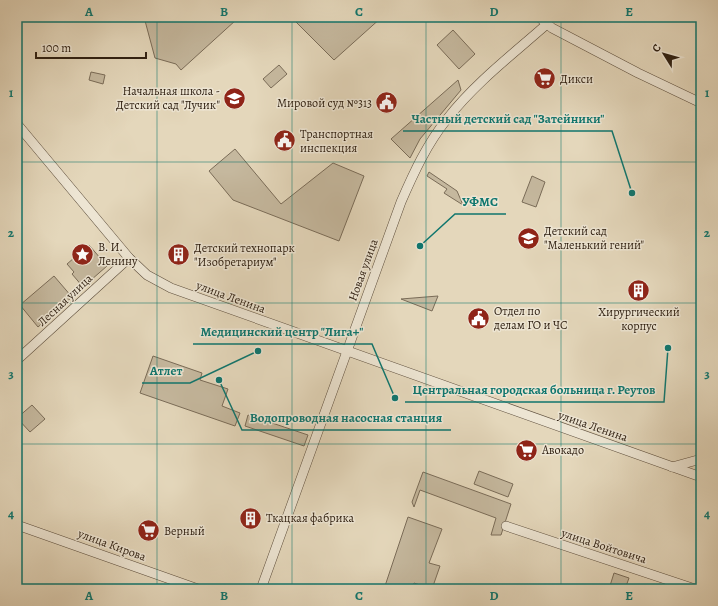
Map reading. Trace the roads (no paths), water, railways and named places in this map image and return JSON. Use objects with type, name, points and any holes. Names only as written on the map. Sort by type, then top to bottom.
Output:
[{"type":"street","points":[[539,17],[547,24],[638,73],[701,103]]},
{"type":"street","name":"Новая улица","points":[[261,589],[401,202],[429,144],[450,115],[474,89],[547,24]]},
{"type":"street","name":"улица Ленина","points":[[17,124],[129,258],[147,275],[180,291],[347,352],[701,477]]},
{"type":"street","name":"Лесная улица","points":[[17,360],[129,258]]},
{"type":"street","points":[[672,467],[701,459]]},
{"type":"street","name":"улица Кирова","points":[[17,525],[198,589]]},
{"type":"street","name":"улица Войтовича","points":[[506,526],[695,589]]},
{"type":"place","name":"Дикси","points":[[544,79]]},
{"type":"place","name":"Начальная школа - Детский сад \"Лучик\"","points":[[235,98]]},
{"type":"place","name":"Мировой суд №313","points":[[387,103]]},
{"type":"place","name":"Транспортная инспекция","points":[[285,141]]},
{"type":"place","name":"Частный детский сад \"Затейники\"","points":[[632,193]]},
{"type":"place","name":"Детский сад \"Маленький гений\"","points":[[528,238]]},
{"type":"place","name":"УФМС","points":[[420,246]]},
{"type":"place","name":"В. И. Ленину","points":[[83,254]]},
{"type":"place","name":"Детский технопарк \"Изобретариум\"","points":[[179,255]]},
{"type":"place","name":"Хирургический корпус","points":[[639,291]]},
{"type":"place","name":"Отдел по делам ГО и ЧС","points":[[478,318]]},
{"type":"place","name":"Центральная городская больница г. Реутов","points":[[668,348]]},
{"type":"place","name":"Атлет","points":[[258,351]]},
{"type":"place","name":"Водопроводная насосная станция","points":[[219,380]]},
{"type":"place","name":"Медицинский центр \"Лига+\"","points":[[395,398]]},
{"type":"place","name":"Авокадо","points":[[526,450]]},
{"type":"place","name":"Ткацкая фабрика","points":[[250,518]]},
{"type":"place","name":"Верный","points":[[148,531]]}]
